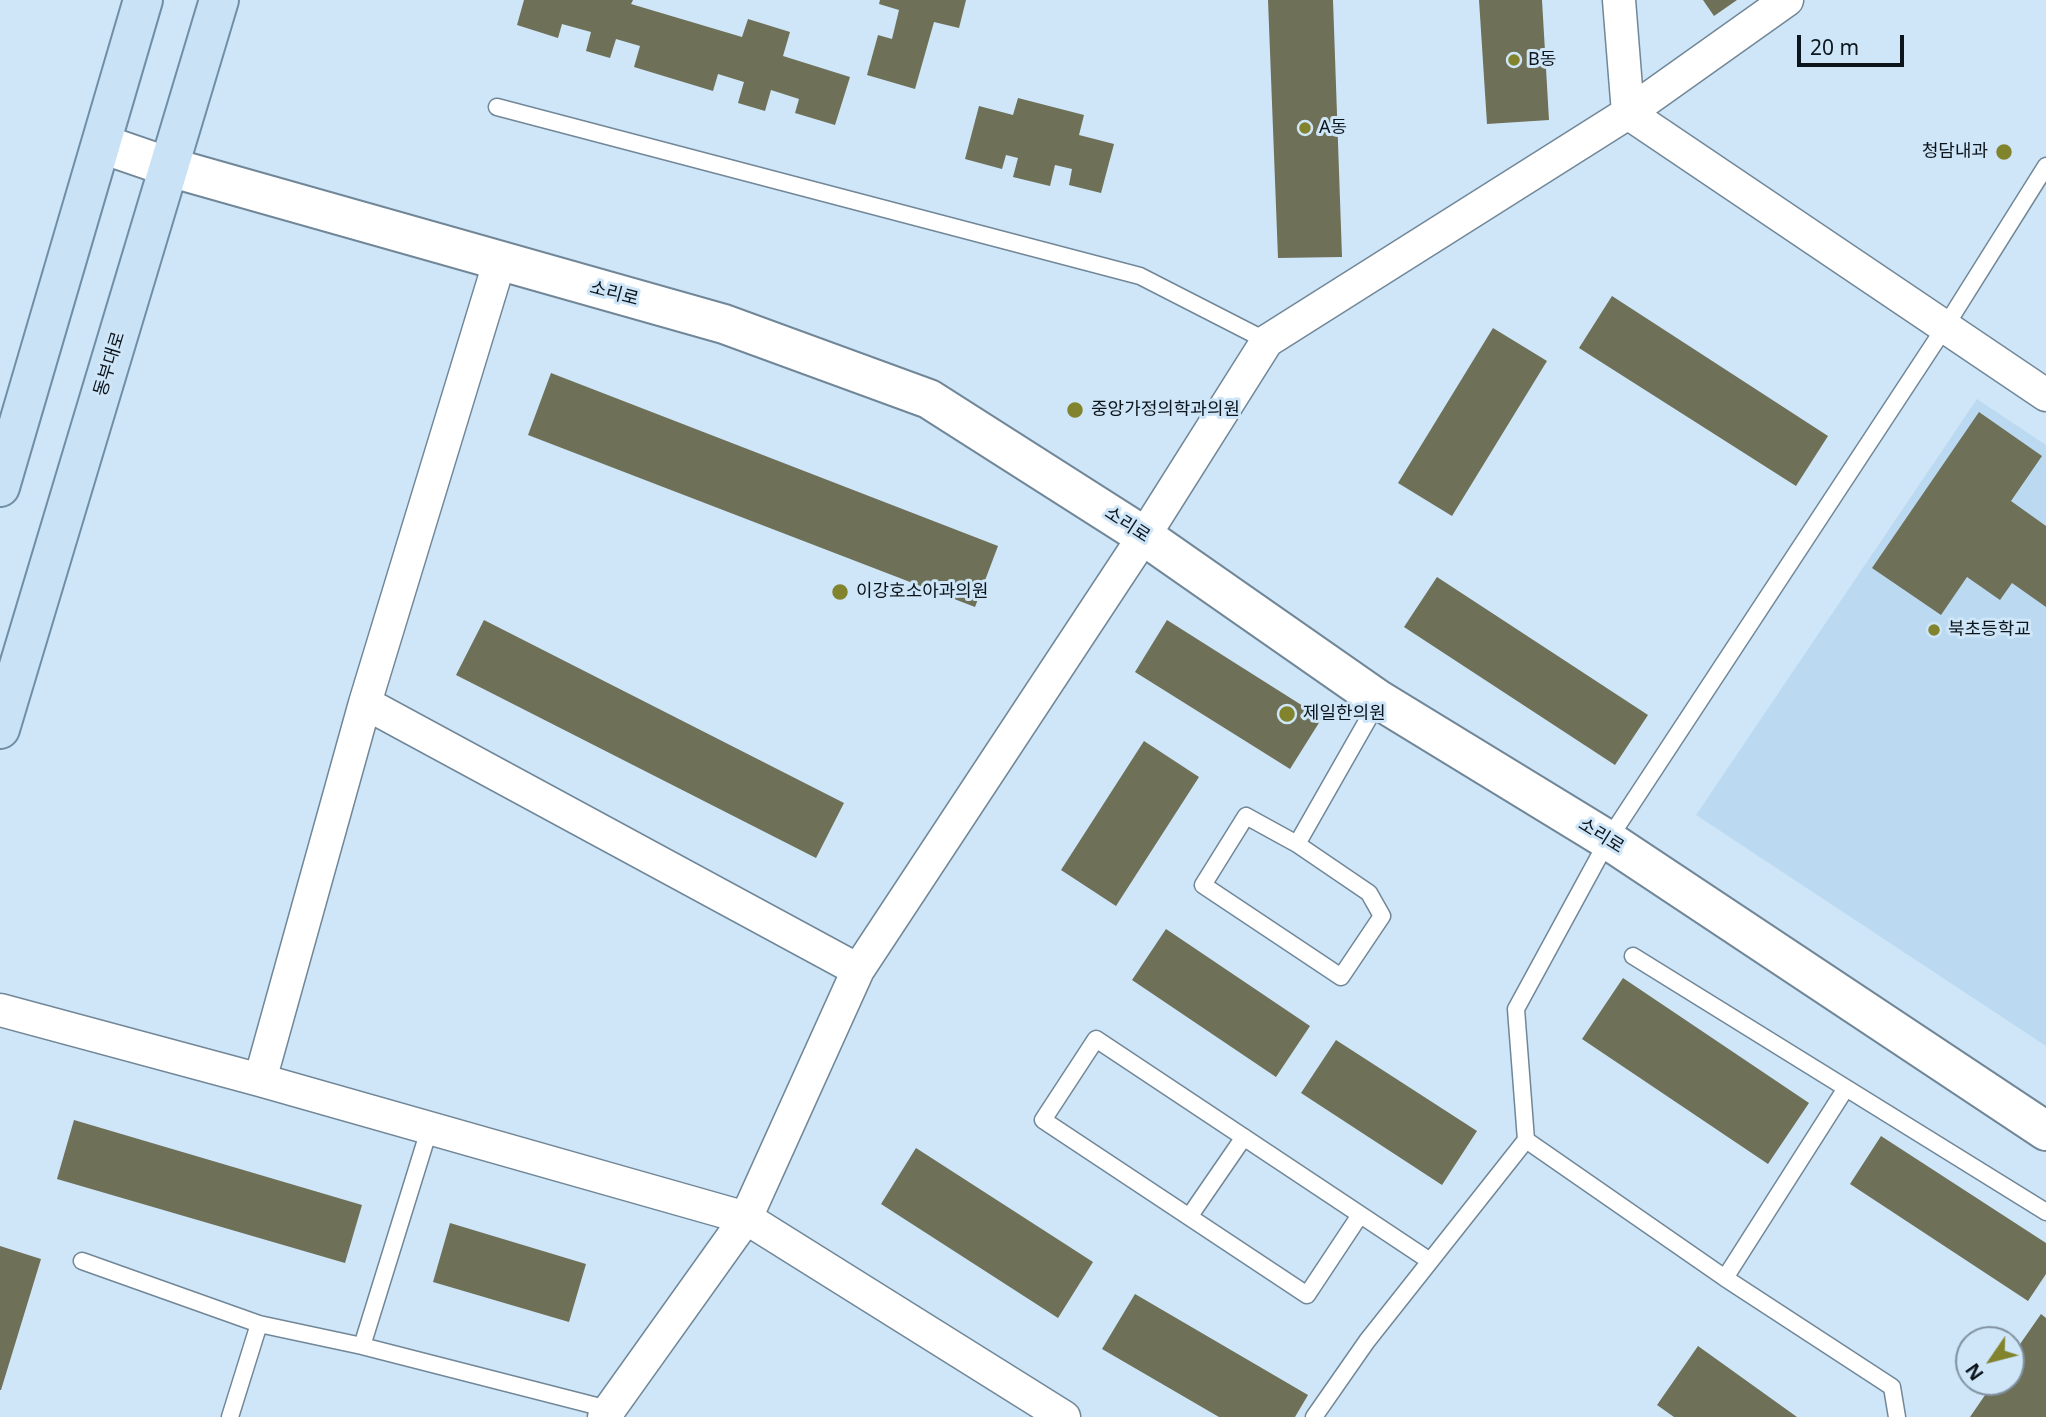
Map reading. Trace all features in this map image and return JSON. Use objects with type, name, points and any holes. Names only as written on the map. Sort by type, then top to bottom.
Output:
[{"type":"main road","points":[[0,487],[143,0]]},
{"type":"main road","name":"동부대로","points":[[0,729],[219,0]]},
{"type":"street","points":[[1619,0],[1628,113]]},
{"type":"street","points":[[608,1414],[746,1218],[858,970],[1144,536],[1267,341],[1628,113],[1787,0]]},
{"type":"street","points":[[1628,113],[2046,395]]},
{"type":"street","name":"소리로","points":[[102,144],[169,167],[499,263],[724,324],[929,399],[1144,536],[1380,700],[1608,840],[2046,1131]]},
{"type":"street","points":[[260,1080],[365,703],[499,263]]},
{"type":"street","points":[[365,703],[858,970]]},
{"type":"street","points":[[0,1010],[260,1080],[746,1218],[1064,1417]]},
{"type":"lane","points":[[497,107],[1140,276],[1267,341]]},
{"type":"lane","points":[[1314,1417],[1367,1341],[1526,1140],[1516,1009],[1608,840],[1945,327],[2046,166]]},
{"type":"lane","points":[[1297,844],[1380,700]]},
{"type":"lane","points":[[1246,816],[1297,844],[1369,893],[1382,916],[1341,976],[1203,885],[1246,816]]},
{"type":"lane","points":[[1633,956],[2046,1212]]},
{"type":"lane","points":[[1360,1215],[1307,1295],[1043,1120],[1096,1039],[1430,1261]]},
{"type":"lane","points":[[1725,1278],[1846,1088]]},
{"type":"lane","points":[[362,1346],[429,1130]]},
{"type":"lane","points":[[1189,1217],[1244,1138]]},
{"type":"lane","points":[[1526,1140],[1725,1278],[1892,1387],[1897,1417]]},
{"type":"lane","points":[[82,1261],[259,1324],[362,1346],[608,1414]]},
{"type":"lane","points":[[230,1417],[259,1324]]},
{"type":"shaded area","name":"북초등학교","points":[[1977,399],[2046,445],[2046,1046],[1696,815]]},
{"type":"building","points":[[524,0],[633,0],[631,4],[742,37],[748,19],[790,32],[783,56],[850,77],[835,125],[795,113],[799,99],[771,90],[765,111],[738,103],[744,82],[718,74],[713,91],[634,67],[640,46],[616,39],[610,58],[586,51],[591,32],[562,24],[558,38],[517,25]]},
{"type":"building","points":[[880,0],[966,0],[959,28],[934,22],[915,89],[867,75],[878,35],[892,39],[899,10],[879,4]]},
{"type":"building","name":"A동","points":[[1268,0],[1333,0],[1342,257],[1278,258]]},
{"type":"building","name":"B동","points":[[1479,0],[1542,0],[1549,120],[1487,124]]},
{"type":"building","points":[[1703,0],[1737,0],[1714,16]]},
{"type":"building","points":[[1018,98],[1084,115],[1079,135],[1114,144],[1101,193],[1069,185],[1072,169],[1055,165],[1050,186],[1013,177],[1018,158],[1006,155],[1002,169],[965,159],[979,106],[1013,115]]},
{"type":"building","points":[[1612,296],[1828,436],[1796,486],[1579,348]]},
{"type":"building","points":[[1493,328],[1547,361],[1452,516],[1398,483]]},
{"type":"building","points":[[551,373],[998,546],[975,607],[528,435]]},
{"type":"building","points":[[1979,412],[2042,456],[2011,501],[2046,526],[2046,607],[2012,583],[2000,600],[1967,577],[1941,615],[1872,568]]},
{"type":"building","points":[[1437,577],[1648,715],[1615,765],[1404,627]]},
{"type":"building","points":[[484,620],[844,803],[816,858],[456,675]]},
{"type":"building","points":[[1167,620],[1322,718],[1290,769],[1135,672]]},
{"type":"building","points":[[1144,741],[1199,777],[1116,906],[1061,870]]},
{"type":"building","points":[[1166,929],[1310,1026],[1276,1077],[1132,980]]},
{"type":"building","points":[[1623,978],[1809,1103],[1768,1164],[1582,1039]]},
{"type":"building","points":[[1336,1040],[1477,1131],[1442,1185],[1301,1093]]},
{"type":"building","points":[[74,1120],[362,1205],[345,1263],[57,1179]]},
{"type":"building","points":[[1881,1136],[2046,1243],[2046,1274],[2028,1301],[1850,1184]]},
{"type":"building","points":[[916,1148],[1093,1262],[1058,1318],[881,1204]]},
{"type":"building","points":[[450,1223],[586,1264],[569,1322],[433,1282]]},
{"type":"building","points":[[0,1246],[41,1259],[1,1390],[0,1390]]},
{"type":"building","points":[[1135,1294],[1308,1395],[1295,1417],[1219,1417],[1102,1349]]},
{"type":"building","points":[[2041,1314],[2046,1318],[2046,1417],[1970,1417],[1984,1396],[2025,1396],[2025,1337]]},
{"type":"building","points":[[1698,1346],[1797,1417],[1674,1417],[1657,1405]]},
{"type":"place","name":"B동","points":[[1514,60]]},
{"type":"place","name":"A동","points":[[1305,128]]},
{"type":"place","name":"청담내과","points":[[2004,152]]},
{"type":"place","name":"중앙가정의학과의원","points":[[1075,410]]},
{"type":"place","name":"이강호소아과의원","points":[[840,592]]},
{"type":"place","name":"북초등학교","points":[[1934,630]]},
{"type":"place","name":"제일한의원","points":[[1287,714]]}]
